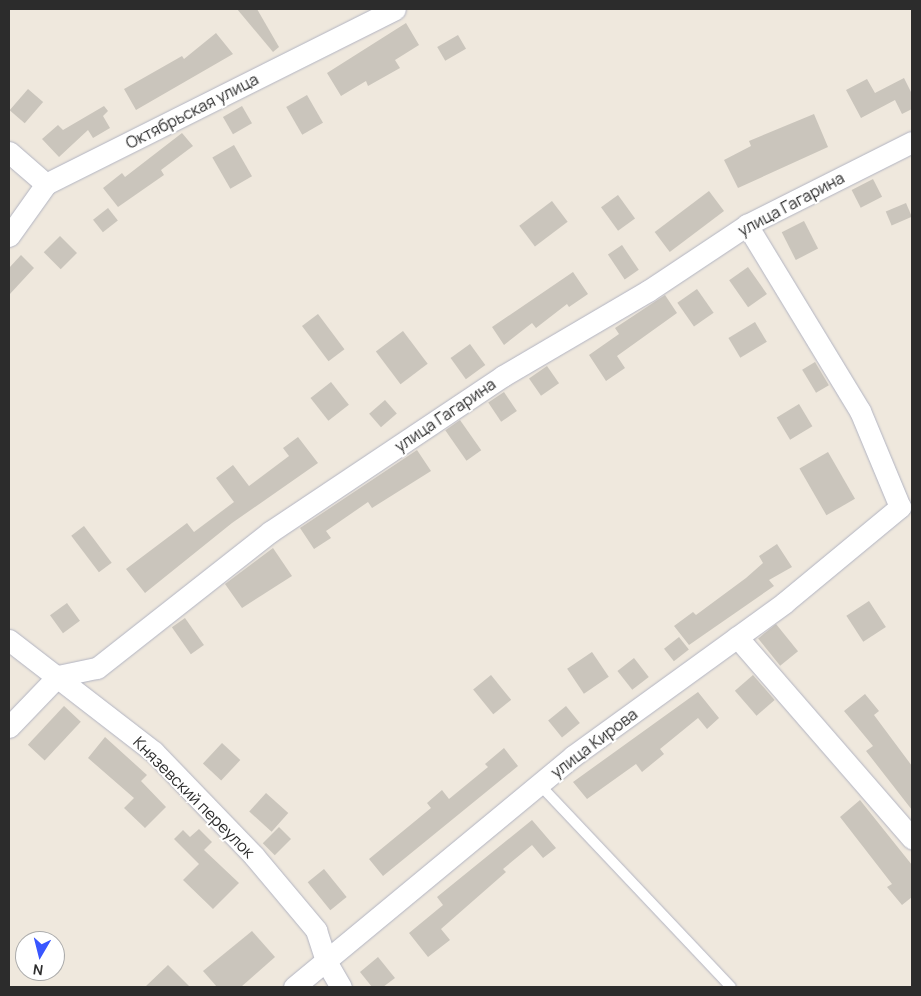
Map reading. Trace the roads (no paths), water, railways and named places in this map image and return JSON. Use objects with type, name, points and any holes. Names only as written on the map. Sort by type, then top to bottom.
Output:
[{"type":"street","name":"Октябрьская улица","points":[[9,236],[46,184],[395,9]]},
{"type":"street","name":"улица Гагарина","points":[[58,676],[97,668],[270,532],[503,376],[648,291],[747,224],[912,142]]},
{"type":"street","points":[[9,152],[46,184]]},
{"type":"street","name":"улица Кирова","points":[[294,987],[327,963],[539,784],[737,637],[872,533],[900,507],[860,411],[747,224]]},
{"type":"street","points":[[737,637],[912,838]]},
{"type":"street","name":"Князевский переулок","points":[[9,640],[154,752],[254,856],[316,930],[327,963],[341,987]]},
{"type":"street","points":[[9,726],[58,676]]},
{"type":"lane","points":[[539,784],[731,987]]}]
